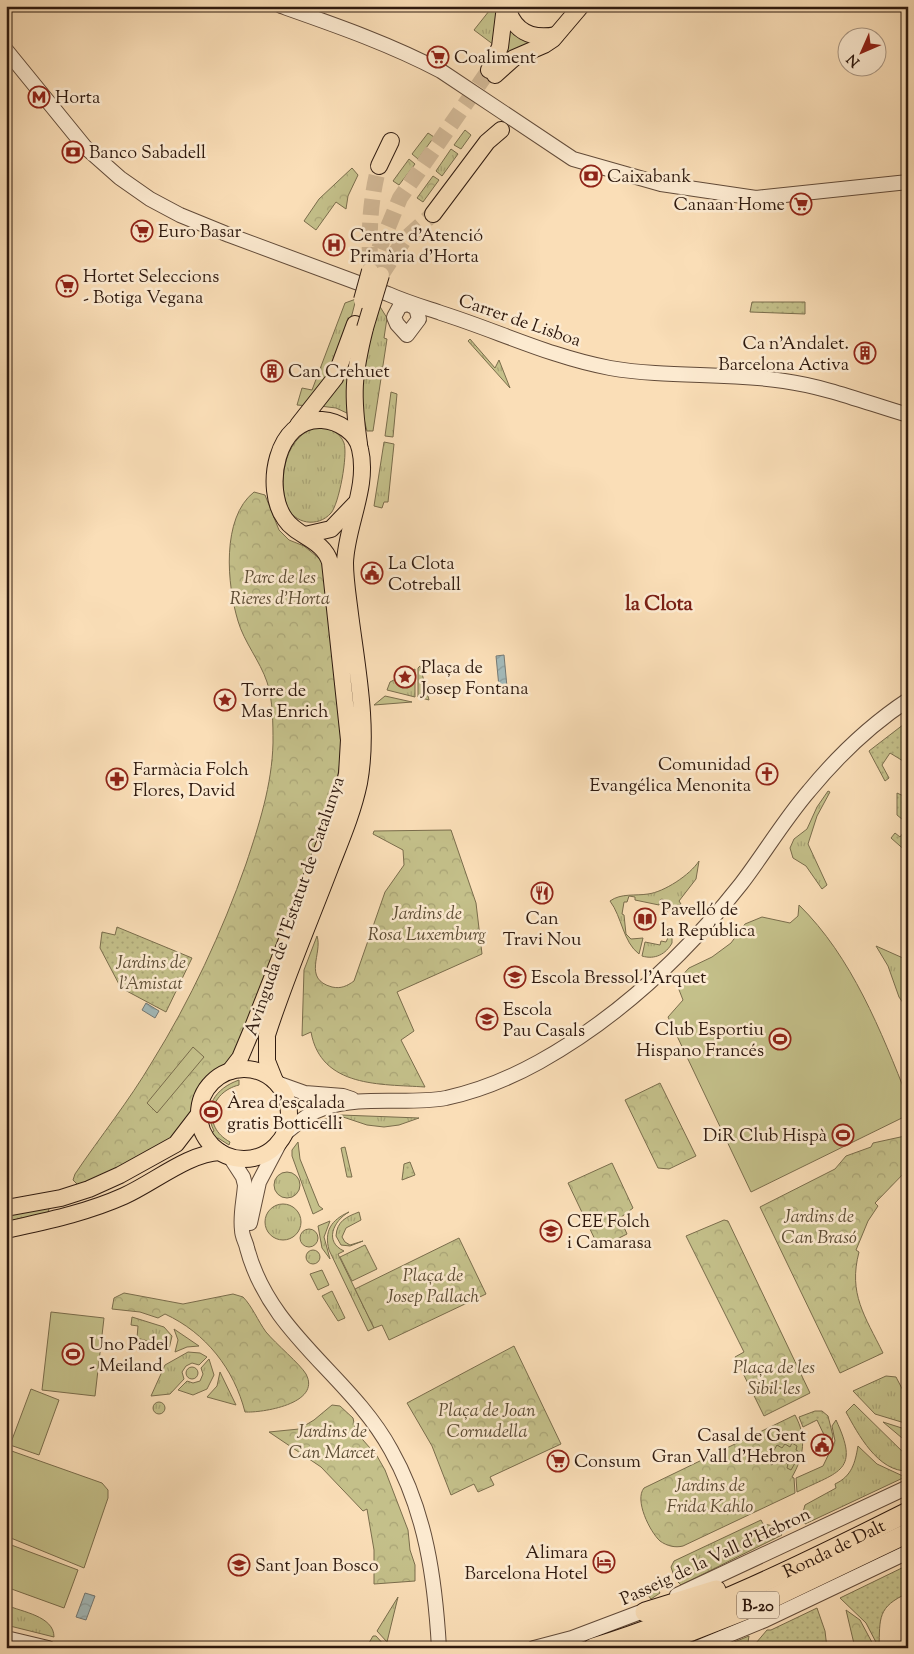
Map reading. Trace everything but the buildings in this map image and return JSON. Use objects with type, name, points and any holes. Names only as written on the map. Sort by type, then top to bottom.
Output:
[{"type":"highway","name":"Ronda de Dalt","points":[[593,1648],[675,1619],[773,1577],[908,1512]]},
{"type":"highway","name":"Ronda de Dalt","points":[[648,1648],[758,1605],[908,1533]]},
{"type":"highway","points":[[645,1612],[736,1583],[773,1577]]},
{"type":"highway","points":[[682,1648],[758,1605]]},
{"type":"main road","points":[[506,6],[516,26],[526,34],[540,37],[558,34]]},
{"type":"main road","points":[[506,6],[500,46],[492,73],[514,58],[544,45],[558,34],[581,6]]},
{"type":"main road","points":[[433,214],[487,142],[501,130]]},
{"type":"main road","points":[[379,166],[391,141]]},
{"type":"main road","points":[[360,326],[353,391],[360,449],[361,476],[355,504],[331,529],[305,535],[294,529],[284,518],[275,490],[277,462],[281,448],[289,434],[298,426],[336,378],[360,326],[376,273]]},
{"type":"main road","points":[[298,426],[316,420],[336,423],[349,431],[360,449]]},
{"type":"main road","name":"Avinguda de l'Estatut de Catalunya","points":[[276,1082],[267,1062],[267,1035],[353,807],[360,772],[361,718],[345,563],[355,504]]},
{"type":"main road","name":"Avinguda de l'Estatut de Catalunya","points":[[230,1071],[236,1064],[245,1046],[339,807],[348,768],[349,729],[332,570],[329,558],[323,549],[305,535]]},
{"type":"main road","points":[[6,1230],[59,1219],[96,1208],[125,1196],[196,1157],[210,1152],[243,1160],[266,1154],[282,1139],[288,1126],[289,1108],[283,1091],[276,1082],[254,1070],[230,1071],[208,1084],[201,1098],[199,1114],[204,1138],[225,1155]]},
{"type":"main road","points":[[6,1208],[61,1198],[89,1189],[127,1172],[176,1144],[199,1114]]},
{"type":"street","points":[[281,6],[360,34],[421,60],[441,71],[572,159],[652,182],[756,198],[908,182]]},
{"type":"street","name":"Carrer de Lisboa","points":[[6,50],[85,147],[138,191],[180,215],[213,229],[388,294],[412,305],[434,311],[521,343],[588,363],[644,372],[727,374],[785,381],[841,394],[908,415]]},
{"type":"street","points":[[388,294],[395,305],[397,324],[407,335],[418,323],[434,311]]},
{"type":"street","points":[[395,312],[400,306],[412,305],[418,311],[418,323]]},
{"type":"street","points":[[247,1246],[259,1182],[282,1139],[302,1119],[324,1108],[362,1103],[408,1102],[446,1098],[485,1087],[516,1074],[570,1043],[633,997],[693,941],[741,884],[820,779],[863,734],[908,700]]},
{"type":"street","points":[[276,1082],[305,1094],[343,1096],[362,1103]]},
{"type":"street","points":[[225,1155],[243,1177],[245,1185],[242,1229],[259,1282],[279,1316],[308,1352],[371,1419],[406,1478],[420,1514],[429,1556],[439,1648]]},
{"type":"street","name":"Passeig de la Vall d'Hebron","points":[[534,1648],[572,1638],[645,1612],[908,1486]]},
{"type":"street","points":[[697,1648],[765,1620],[908,1552]]},
{"type":"street","points":[[6,1638],[48,1648]]},
{"type":"green space","points":[[493,6],[497,6],[494,45],[474,30]]},
{"type":"green space","points":[[508,18],[535,39],[500,60]]},
{"type":"green space","points":[[465,130],[471,135],[461,149],[454,145]]},
{"type":"green space","points":[[428,133],[434,137],[418,159],[412,154]]},
{"type":"green space","points":[[451,149],[458,154],[442,176],[436,171]]},
{"type":"green space","points":[[409,159],[415,164],[399,185],[393,181]]},
{"type":"green space","points":[[352,168],[358,175],[348,196],[346,209],[336,202],[316,230],[304,221],[319,199]]},
{"type":"green space","points":[[433,176],[439,180],[423,202],[417,198]]},
{"type":"green space","points":[[356,299],[342,353],[309,406],[297,405],[302,388],[312,390],[345,303]]},
{"type":"green space","points":[[752,302],[805,302],[805,314],[750,312]]},
{"type":"green space","points":[[379,305],[387,318],[384,338],[387,339],[373,431],[367,431],[357,391]]},
{"type":"green space","points":[[360,323],[349,414],[336,408],[320,406]]},
{"type":"green space","points":[[470,339],[495,368],[499,360],[510,388],[468,341]]},
{"type":"green space","points":[[391,392],[397,394],[393,437],[385,436]]},
{"type":"green space","points":[[319,427],[334,432],[342,439],[345,449],[344,468],[340,490],[331,513],[320,521],[307,522],[295,517],[287,506],[283,483],[284,470],[292,447],[299,438],[308,431]]},
{"type":"green space","points":[[384,442],[394,444],[388,502],[384,502],[382,508],[374,506]]},
{"type":"green space","name":"Parc de les Rieres d'Horta","points":[[254,492],[265,495],[279,530],[289,540],[304,546],[321,560],[327,579],[342,744],[335,790],[322,835],[305,879],[252,1012],[229,1064],[214,1071],[204,1079],[194,1098],[189,1117],[177,1137],[80,1187],[73,1180],[75,1174],[124,1105],[166,1039],[204,966],[237,890],[264,805],[273,743],[270,696],[264,674],[238,621],[231,589],[230,571],[232,535],[236,518],[243,504]]},
{"type":"green space","points":[[420,666],[429,700],[418,697],[418,668]]},
{"type":"green space","points":[[415,669],[415,697],[387,690],[390,682]]},
{"type":"green space","points":[[385,696],[412,702],[374,705]]},
{"type":"green space","points":[[908,721],[908,764],[890,753],[882,765],[889,778],[885,781],[869,751]]},
{"type":"green space","points":[[828,791],[830,792],[817,816],[808,844],[827,885],[822,889],[806,866],[793,858],[790,848],[794,839],[807,829],[817,807]]},
{"type":"green space","points":[[897,793],[908,798],[908,824],[897,815]]},
{"type":"green space","name":"Jardins de Rosa Luxemburg","points":[[451,830],[476,903],[482,954],[397,992],[414,1031],[401,1040],[425,1087],[372,1083],[340,1073],[327,1064],[317,1050],[311,1032],[302,1036],[304,970],[317,936],[316,972],[318,978],[323,983],[335,988],[344,987],[354,981],[385,892],[404,865],[403,850],[373,834],[374,831]]},
{"type":"green space","points":[[895,833],[900,837],[903,833],[908,837],[908,853],[891,838]]},
{"type":"green space","points":[[699,861],[696,879],[679,901],[681,904],[667,911],[668,907],[663,906],[665,901],[662,899],[659,905],[635,900],[635,897],[629,896],[627,902],[624,902],[622,914],[624,915],[626,934],[631,939],[643,938],[639,954],[629,943],[610,901],[623,896],[648,894],[661,890],[683,877]]},
{"type":"green space","name":"Club Esportiu Hispano Francés","points":[[799,905],[818,925],[835,948],[850,971],[876,1021],[908,1099],[908,1115],[751,1192],[668,1017],[683,1000],[676,982],[689,968],[712,957],[731,943],[745,924],[762,917],[790,923],[798,916]]},
{"type":"green space","name":"Jardins de l'Amistat","points":[[117,927],[192,958],[166,1012],[121,988],[100,948],[102,932],[115,935]]},
{"type":"green space","points":[[672,929],[672,943],[667,950],[656,957],[642,956],[645,942],[660,945],[661,941],[666,942]]},
{"type":"green space","points":[[876,946],[903,958],[908,969],[908,1010],[899,997],[888,966]]},
{"type":"green space","points":[[193,1047],[204,1057],[157,1113],[147,1103]]},
{"type":"green space","name":"Àrea d'escalada gratis Botticelli","points":[[239,1080],[239,1085],[221,1095],[213,1110],[212,1119],[215,1127],[230,1142],[229,1145],[218,1138],[214,1140],[210,1134],[214,1131],[210,1114],[211,1106],[218,1093]]},
{"type":"green space","points":[[660,1083],[696,1156],[669,1169],[658,1168],[625,1100]]},
{"type":"green space","points":[[341,1115],[419,1118],[399,1125],[384,1127],[367,1125],[343,1117],[318,1121]]},
{"type":"green space","name":"Jardins de Can Brasó","points":[[908,1136],[908,1169],[875,1203],[878,1206],[868,1221],[856,1250],[859,1252],[856,1267],[857,1293],[865,1316],[883,1353],[840,1373],[760,1207],[835,1169],[846,1156],[871,1147],[873,1143]]},
{"type":"green space","points":[[298,1142],[300,1159],[319,1206],[323,1209],[313,1214],[292,1156],[292,1150]]},
{"type":"green space","points":[[345,1147],[352,1177],[347,1177],[341,1148]]},
{"type":"green space","points":[[410,1162],[415,1175],[402,1180],[404,1164]]},
{"type":"green space","points":[[612,1163],[633,1208],[620,1218],[627,1234],[599,1248],[568,1183]]},
{"type":"green space","points":[[287,1172],[296,1176],[300,1185],[296,1194],[287,1198],[278,1194],[274,1185],[278,1176]]},
{"type":"green space","points":[[283,1204],[290,1205],[296,1209],[300,1215],[300,1229],[296,1235],[290,1239],[283,1240],[276,1239],[270,1235],[266,1229],[265,1222],[266,1215],[270,1209],[276,1205]]},
{"type":"green space","points":[[49,1208],[48,1214],[6,1225],[6,1213]]},
{"type":"green space","points":[[349,1212],[335,1226],[333,1237],[334,1242],[344,1251],[338,1254],[374,1328],[368,1331],[329,1250],[327,1237],[330,1227],[343,1215]]},
{"type":"green space","points":[[359,1212],[361,1220],[346,1228],[342,1237],[350,1245],[363,1241],[350,1246],[341,1245],[336,1236],[340,1223]]},
{"type":"green space","name":"Plaça de les Sibil·les","points":[[724,1220],[728,1221],[810,1393],[764,1416],[735,1357],[744,1352],[686,1236]]},
{"type":"green space","points":[[330,1221],[324,1237],[330,1259],[322,1248],[318,1226]]},
{"type":"green space","points":[[309,1229],[315,1232],[318,1238],[315,1244],[309,1247],[303,1244],[300,1238],[303,1232]]},
{"type":"green space","name":"Plaça de Josep Pallach","points":[[459,1238],[486,1294],[389,1340],[382,1325],[374,1328],[355,1289]]},
{"type":"green space","points":[[365,1245],[377,1269],[352,1281],[340,1257]]},
{"type":"green space","points":[[313,1250],[318,1252],[320,1257],[318,1262],[313,1264],[308,1262],[306,1257],[308,1252]]},
{"type":"green space","points":[[322,1270],[329,1285],[318,1290],[310,1274]]},
{"type":"green space","points":[[332,1291],[345,1318],[338,1321],[322,1296]]},
{"type":"green space","points":[[124,1293],[183,1304],[233,1294],[243,1297],[266,1332],[306,1374],[309,1384],[305,1393],[288,1405],[264,1411],[245,1412],[234,1381],[226,1367],[205,1342],[193,1331],[165,1314],[158,1318],[140,1312],[112,1309],[114,1298]]},
{"type":"green space","name":"Uno Padel - Meiland","points":[[51,1312],[104,1318],[95,1396],[42,1390]]},
{"type":"green space","points":[[132,1317],[164,1327],[172,1336],[169,1349],[153,1340],[151,1342],[137,1338],[138,1326],[131,1325]]},
{"type":"green space","points":[[174,1329],[199,1346],[187,1347],[175,1352],[178,1340]]},
{"type":"green space","name":"Plaça de Joan Cornudella","points":[[514,1346],[561,1444],[490,1477],[494,1485],[478,1492],[474,1484],[451,1495],[432,1446],[407,1403]]},
{"type":"green space","points":[[188,1352],[200,1353],[207,1357],[199,1365],[192,1363],[186,1366],[182,1372],[184,1379],[170,1394],[151,1396],[165,1365]]},
{"type":"green space","points":[[209,1359],[214,1375],[207,1389],[193,1395],[178,1390],[187,1381],[193,1383],[200,1381],[203,1374],[201,1368]]},
{"type":"green space","points":[[194,1367],[197,1368],[197,1378],[190,1379],[187,1378],[186,1371],[187,1368]]},
{"type":"green space","points":[[220,1372],[236,1405],[207,1397],[217,1386]]},
{"type":"green space","points":[[886,1376],[896,1377],[908,1400],[908,1424],[875,1414],[853,1391]]},
{"type":"green space","points":[[31,1389],[59,1400],[39,1455],[10,1445]]},
{"type":"green space","points":[[161,1402],[164,1403],[164,1413],[157,1414],[154,1413],[153,1406],[154,1403]]},
{"type":"green space","points":[[854,1404],[908,1457],[908,1471],[897,1470],[887,1465],[870,1450],[846,1412]]},
{"type":"green space","name":"Jardins de Can Marcet","points":[[332,1405],[340,1406],[353,1418],[356,1432],[377,1456],[385,1470],[408,1530],[410,1550],[415,1565],[415,1581],[374,1584],[374,1550],[367,1509],[363,1511],[321,1467],[269,1432],[299,1429],[314,1420]]},
{"type":"green space","points":[[815,1411],[822,1411],[828,1416],[833,1436],[832,1440],[825,1437],[817,1420],[803,1427],[799,1417]]},
{"type":"green space","name":"Jardins de Frida Kahlo","points":[[795,1415],[799,1423],[803,1446],[799,1462],[792,1477],[794,1478],[795,1493],[683,1546],[668,1545],[656,1537],[644,1516],[642,1508],[641,1493],[644,1488]]},
{"type":"green space","points":[[836,1420],[843,1437],[846,1460],[835,1473],[797,1492],[796,1478],[823,1466],[835,1441],[832,1426]]},
{"type":"green space","points":[[883,1422],[908,1430],[908,1443]]},
{"type":"green space","points":[[792,1443],[797,1446],[796,1450],[801,1453],[791,1470],[787,1468],[788,1464],[782,1461],[780,1464],[775,1461],[772,1465],[767,1462],[777,1445],[782,1448],[785,1444],[790,1447]]},
{"type":"green space","points":[[858,1446],[877,1464],[905,1477],[805,1524],[802,1516],[805,1505],[836,1488],[835,1484],[841,1481],[852,1468]]},
{"type":"green space","points":[[6,1449],[102,1483],[108,1490],[108,1498],[84,1568],[6,1536]]},
{"type":"green space","points":[[761,1520],[763,1524],[774,1526],[782,1535],[681,1585],[675,1579],[671,1567],[674,1561]]},
{"type":"green space","points":[[6,1543],[78,1570],[64,1608],[6,1587]]},
{"type":"green space","points":[[908,1565],[908,1593],[891,1603],[882,1614],[879,1648],[866,1623],[840,1598]]},
{"type":"green space","points":[[654,1581],[660,1593],[651,1599],[647,1594]]},
{"type":"green space","points":[[398,1597],[387,1642],[377,1631]]},
{"type":"green space","points":[[6,1605],[43,1619],[53,1630],[54,1637],[6,1625]]},
{"type":"green space","points":[[817,1608],[825,1631],[827,1648],[757,1648],[756,1643],[767,1630],[771,1630]]},
{"type":"green space","points":[[846,1610],[860,1620],[875,1648],[855,1648]]},
{"type":"green space","points":[[373,1636],[376,1636],[386,1647],[366,1648]]},
{"type":"green space","points":[[749,1636],[747,1648],[721,1648],[722,1647]]},
{"type":"water","points":[[504,655],[507,687],[499,687],[496,656]]},
{"type":"water","points":[[146,1003],[159,1011],[155,1018],[142,1010]]},
{"type":"water","points":[[85,1593],[95,1596],[86,1620],[76,1617]]},
{"type":"tunnel","points":[[370,271],[400,198],[489,70]]},
{"type":"tunnel","points":[[370,263],[371,214],[379,166]]},
{"type":"tunnel","points":[[381,275],[404,240],[433,214]]},
{"type":"place","name":"Coaliment","points":[[438,57]]},
{"type":"place","name":"Horta","points":[[39,97]]},
{"type":"place","name":"Banco Sabadell","points":[[73,152]]},
{"type":"place","name":"Caixabank","points":[[591,176]]},
{"type":"place","name":"Canaan Home","points":[[801,204]]},
{"type":"place","name":"Euro Basar","points":[[142,231]]},
{"type":"place","name":"Centre d'Atenció Primària d'Horta","points":[[334,245]]},
{"type":"place","name":"Hortet Seleccions - Botiga Vegana","points":[[67,286]]},
{"type":"place","name":"Ca n'Andalet. Barcelona Activa","points":[[865,353]]},
{"type":"place","name":"Can Crehuet","points":[[272,371]]},
{"type":"place","name":"La Clota Cotreball","points":[[372,573]]},
{"type":"place","name":"Plaça de Josep Fontana","points":[[405,677]]},
{"type":"place","name":"Torre de Mas Enrich","points":[[225,700]]},
{"type":"place","name":"Comunidad Evangélica Menonita","points":[[767,774]]},
{"type":"place","name":"Farmàcia Folch Flores, David","points":[[117,779]]},
{"type":"place","name":"Can Travi Nou","points":[[542,893]]},
{"type":"place","name":"Pavelló de la República","points":[[645,919]]},
{"type":"place","name":"Escola Bressol l'Arquet","points":[[515,977]]},
{"type":"place","name":"Escola Pau Casals","points":[[487,1019]]},
{"type":"place","name":"Club Esportiu Hispano Francés","points":[[780,1039]]},
{"type":"place","name":"Àrea d'escalada gratis Botticelli","points":[[211,1112]]},
{"type":"place","name":"DiR Club Hispà","points":[[843,1135]]},
{"type":"place","name":"CEE Folch i Camarasa","points":[[551,1231]]},
{"type":"place","name":"Uno Padel - Meiland","points":[[73,1354]]},
{"type":"place","name":"Casal de Gent Gran Vall d'Hebron","points":[[822,1445]]},
{"type":"place","name":"Consum","points":[[558,1461]]},
{"type":"place","name":"Alimara Barcelona Hotel","points":[[604,1562]]},
{"type":"place","name":"Sant Joan Bosco","points":[[239,1565]]},
{"type":"district","name":"la Clota","points":[[659,603]]}]
